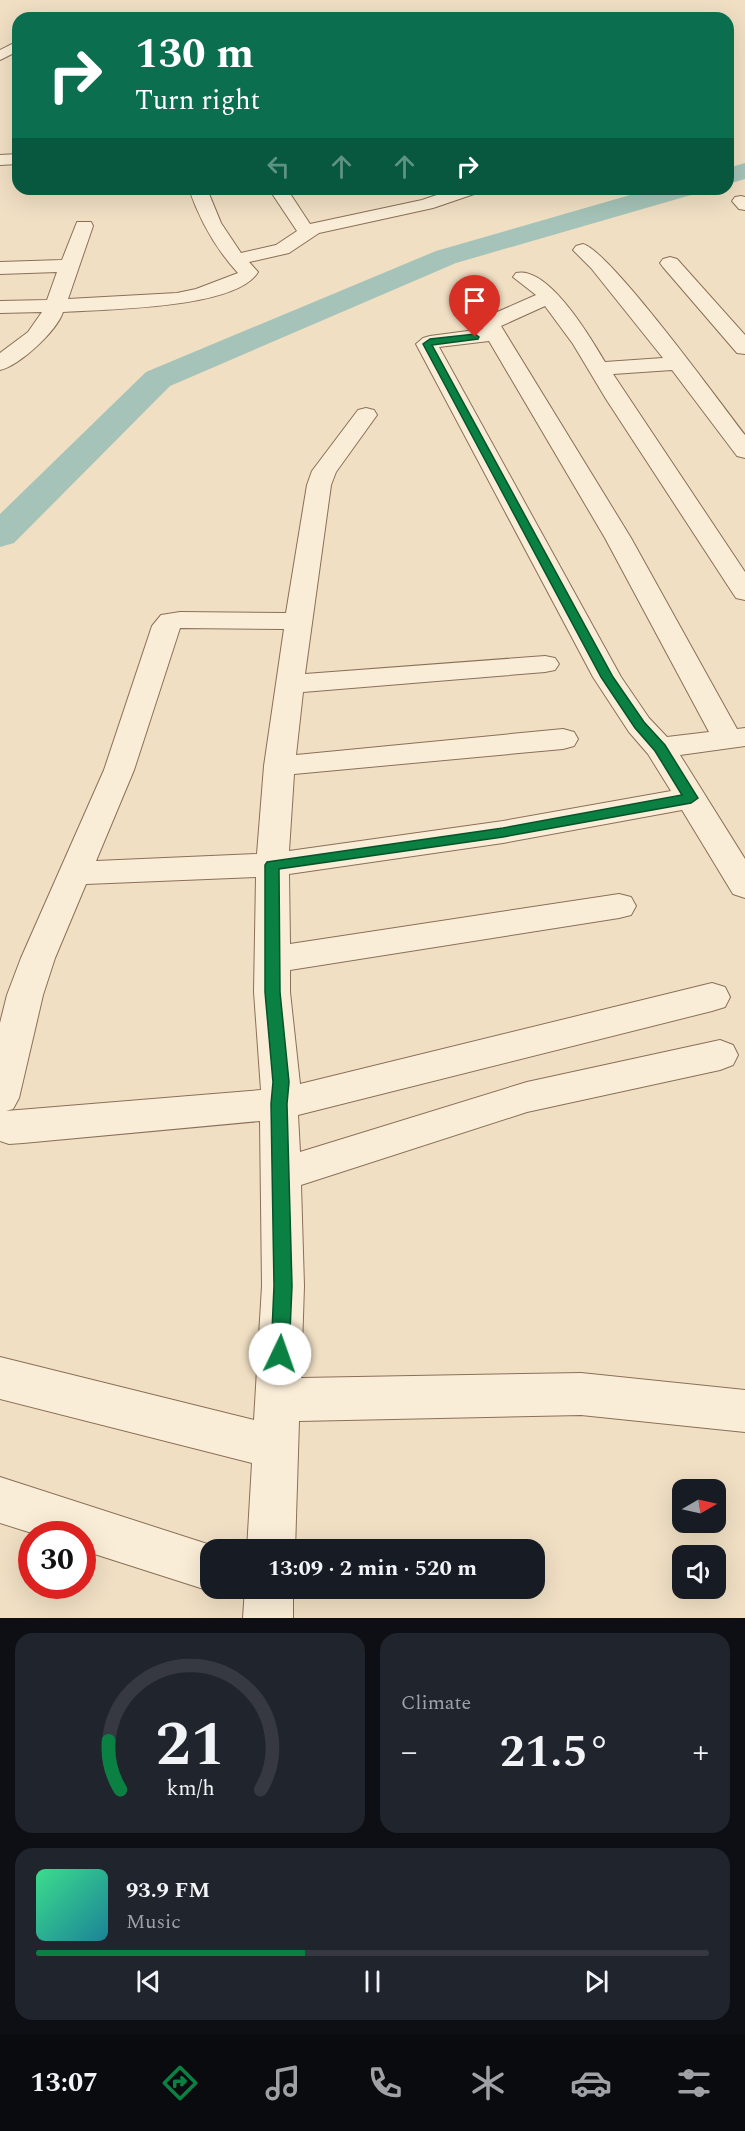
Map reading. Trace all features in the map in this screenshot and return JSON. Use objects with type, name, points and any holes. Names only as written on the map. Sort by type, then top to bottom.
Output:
[{"type":"street","points":[[0,307],[159,300],[201,294],[247,275],[248,272],[235,260],[219,238],[201,195]]},
{"type":"street","points":[[282,195],[306,233]]},
{"type":"street","points":[[235,260],[282,249],[318,228],[427,204],[453,195]]},
{"type":"street","points":[[0,364],[45,325],[56,306],[84,226]]},
{"type":"street","points":[[583,250],[598,264],[678,363],[745,451]]},
{"type":"street","points":[[670,262],[745,348]]},
{"type":"street","points":[[0,268],[70,266]]},
{"type":"street","points":[[523,278],[543,290],[583,343],[616,399],[745,592]]},
{"type":"street","points":[[548,297],[492,322],[491,326],[736,738],[660,748]]},
{"type":"street","points":[[496,334],[428,344],[607,677],[639,725],[660,748],[745,886]]},
{"type":"street","points":[[599,369],[678,363]]},
{"type":"street","points":[[272,1539],[283,1286],[279,1104],[281,1082],[272,960],[273,826],[289,684],[319,485],[324,471],[366,415]]},
{"type":"street","points":[[0,1098],[25,995],[38,958],[119,770],[168,623],[180,620],[298,621]]},
{"type":"street","points":[[289,684],[545,664]]},
{"type":"street","points":[[279,766],[563,739]]},
{"type":"street","points":[[75,873],[272,865],[503,832],[691,798]]},
{"type":"street","points":[[272,960],[619,906]]},
{"type":"street","points":[[0,1125],[9,1128],[23,1127],[279,1104],[712,997]]},
{"type":"street","points":[[282,1174],[527,1097],[720,1054]]},
{"type":"street","points":[[0,1378],[276,1447]]},
{"type":"street","points":[[278,1400],[581,1394],[745,1411]]},
{"type":"street","points":[[0,1500],[200,1565]]},
{"type":"street","points":[[268,1618],[269,1599]]},
{"type":"waterway","points":[[734,174],[745,171]]},
{"type":"waterway","points":[[0,535],[158,379],[446,257],[660,195]]},
{"type":"route","points":[[280,1354],[283,1286],[279,1104],[281,1082],[273,992],[272,865],[503,832],[691,798],[660,748],[639,725],[607,677],[490,464],[457,396],[428,344],[475,337]]}]
